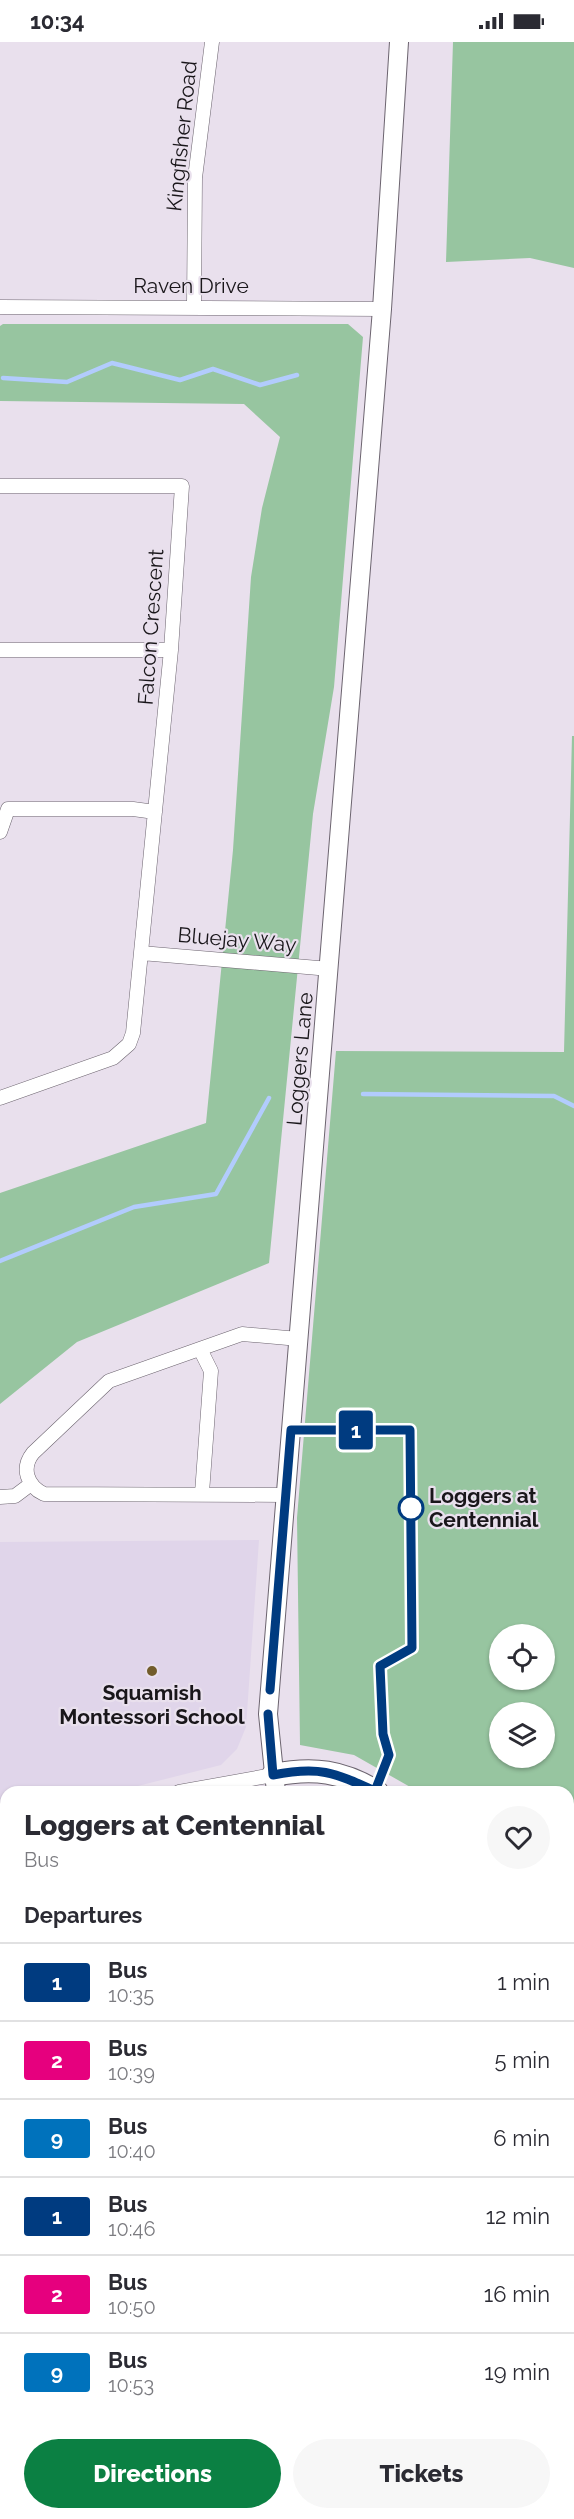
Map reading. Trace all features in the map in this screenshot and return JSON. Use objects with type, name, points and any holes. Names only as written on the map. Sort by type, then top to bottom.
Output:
[{"type":"highway","points":[[274,1784],[302,1769],[333,1772],[364,1786]]},
{"type":"street","name":"Kingfisher Road","points":[[195,307],[195,178],[212,42]]},
{"type":"street","name":"Loggers Lane","points":[[274,1784],[268,1714],[382,309],[399,42]]},
{"type":"street","name":"Raven Drive","points":[[0,307],[382,309]]},
{"type":"street","name":"Falcon Crescent","points":[[0,486],[182,486],[171,650],[133,1033],[129,1044],[113,1058],[0,1098]]},
{"type":"street","points":[[0,650],[171,650]]},
{"type":"street","points":[[0,832],[8,809],[133,809],[155,812]]},
{"type":"street","name":"Bluejay Way","points":[[141,953],[330,969]]},
{"type":"street","points":[[286,1495],[44,1494],[31,1484],[26,1467],[28,1459],[103,1385],[242,1334],[299,1339]]},
{"type":"street","points":[[200,1349],[211,1371],[202,1493]]},
{"type":"street","points":[[0,1497],[15,1496],[31,1484]]},
{"type":"street","points":[[250,1786],[274,1784]]},
{"type":"shaded area","points":[[259,1540],[246,1727],[237,1749],[221,1765],[138,1786],[0,1786],[0,1542]]},
{"type":"green space","points":[[453,42],[574,42],[574,268],[530,258],[446,262]]},
{"type":"green space","points":[[3,324],[348,324],[363,337],[334,687],[313,814],[269,1263],[77,1342],[0,1404],[0,1193],[206,1123],[233,850],[251,577],[262,508],[280,437],[244,404],[0,401],[0,326]]},
{"type":"green space","points":[[572,736],[574,736],[574,1786],[408,1786],[354,1755],[300,1745],[297,1518],[336,1051],[564,1052]]},
{"type":"waterway","points":[[3,378],[67,382],[112,363],[180,380],[213,369],[260,385],[297,375]]},
{"type":"waterway","points":[[363,1094],[554,1096],[574,1106]]},
{"type":"waterway","points":[[0,1261],[134,1207],[216,1194],[269,1098]]},
{"type":"bus line","name":"1","points":[[270,1690],[291,1430],[410,1430],[412,1648],[380,1666],[383,1734],[389,1755],[377,1786]]},
{"type":"bus line","name":"1","points":[[268,1714],[273,1775],[302,1769],[333,1772],[364,1786]]},
{"type":"place","name":"Loggers at Centennial","points":[[411,1508]]},
{"type":"place","name":"Squamish Montessori School","points":[[152,1671]]}]
